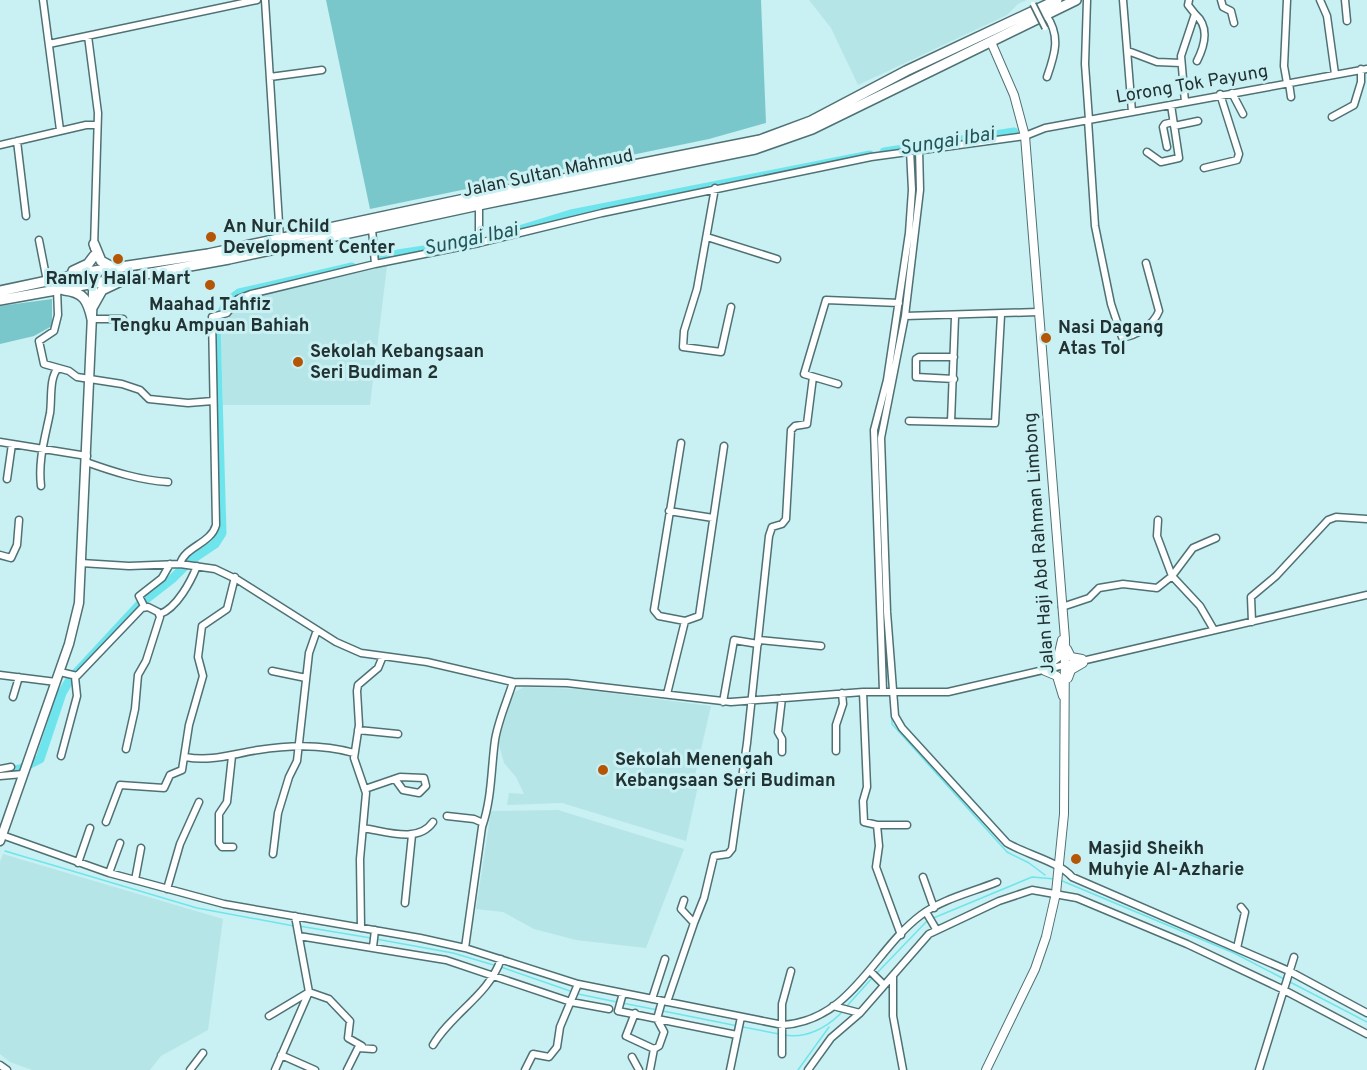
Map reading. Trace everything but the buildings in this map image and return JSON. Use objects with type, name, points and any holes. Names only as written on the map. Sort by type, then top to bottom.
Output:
[{"type":"highway","name":"Jalan Sultan Mahmud","points":[[0,300],[131,277],[372,229],[414,215],[760,140],[811,121],[906,71],[1057,0]]},
{"type":"highway","name":"Jalan Sultan Mahmud","points":[[0,291],[60,277],[170,261],[280,239],[479,205],[763,147],[812,129],[1076,0]]},
{"type":"highway","points":[[906,71],[911,81]]},
{"type":"highway","points":[[94,244],[103,263],[115,268]]},
{"type":"highway","points":[[60,277],[88,264],[94,256]]},
{"type":"highway","points":[[93,306],[102,290],[131,277]]},
{"type":"highway","points":[[57,289],[79,293],[85,298],[92,319]]},
{"type":"main road","points":[[1,835],[60,672],[77,617],[94,271]]},
{"type":"street","points":[[43,0],[60,130]]},
{"type":"street","points":[[49,44],[257,0]]},
{"type":"street","points":[[265,0],[280,239]]},
{"type":"street","points":[[1087,0],[1085,64],[1095,226],[1111,304],[1122,337],[1142,329],[1153,321],[1159,311],[1146,263]]},
{"type":"street","points":[[1123,0],[1132,112]]},
{"type":"street","points":[[1189,0],[1188,5],[1202,22],[1206,35],[1197,61]]},
{"type":"street","points":[[1221,0],[1223,7],[1232,11],[1234,23]]},
{"type":"street","points":[[1287,0],[1284,66],[1291,97]]},
{"type":"street","points":[[1320,0],[1327,16],[1335,75]]},
{"type":"street","points":[[1345,0],[1347,21]]},
{"type":"street","points":[[1033,4],[1045,28]]},
{"type":"street","points":[[1185,102],[1181,63],[1194,14]]},
{"type":"street","points":[[1046,15],[1055,30],[1056,50],[1047,76]]},
{"type":"street","points":[[88,36],[97,125],[94,271]]},
{"type":"street","name":"Jalan Haji Abd Rahman Limbong","points":[[986,1070],[1035,969],[1046,937],[1057,890],[1064,814],[1062,607],[1025,136],[1014,95],[991,42]]},
{"type":"street","points":[[1128,51],[1157,62],[1181,63]]},
{"type":"street","points":[[1332,117],[1354,105],[1364,69]]},
{"type":"street","name":"Lorong Tok Payung","points":[[213,401],[212,317],[220,314],[238,299],[251,294],[716,188],[915,149],[1025,136],[1045,128],[1364,69]]},
{"type":"street","points":[[270,77],[322,70]]},
{"type":"street","points":[[1232,93],[1243,114]]},
{"type":"street","points":[[1204,168],[1237,159],[1239,154],[1220,94]]},
{"type":"street","points":[[1147,152],[1161,162],[1179,158],[1171,105]]},
{"type":"street","points":[[1167,147],[1163,127],[1165,124],[1198,121]]},
{"type":"street","points":[[0,145],[60,130],[97,125]]},
{"type":"street","points":[[17,141],[26,216]]},
{"type":"street","points":[[883,691],[874,430],[887,380],[899,303],[911,213],[915,149]]},
{"type":"street","points":[[915,149],[920,190],[905,316],[880,438],[887,612],[896,716],[902,728],[1007,843],[1059,869],[1066,869],[1071,876],[1289,972],[1367,1013]]},
{"type":"street","points":[[716,188],[682,345],[721,352],[731,307]]},
{"type":"street","points":[[479,205],[479,241]]},
{"type":"street","points":[[372,229],[375,264]]},
{"type":"street","points":[[707,237],[777,259]]},
{"type":"street","points":[[39,240],[47,281]]},
{"type":"street","points":[[57,289],[58,315],[54,331],[39,341],[44,364],[69,371],[77,377],[122,384],[140,390],[149,399],[188,403],[213,401],[216,525],[211,537],[183,557],[180,564]]},
{"type":"street","points":[[838,384],[806,375],[804,371],[827,299],[899,303]]},
{"type":"street","points":[[905,316],[956,317],[1038,312]]},
{"type":"street","points":[[909,421],[995,423],[1001,315]]},
{"type":"street","points":[[951,422],[956,317]]},
{"type":"street","points":[[92,319],[123,319]]},
{"type":"street","points":[[954,357],[919,357],[916,359],[915,367],[915,375],[918,378],[954,379]]},
{"type":"street","points":[[41,486],[41,449],[50,412],[53,375],[58,368]]},
{"type":"street","points":[[650,1070],[654,1049],[658,1046],[664,1032],[657,1017],[704,898],[714,856],[728,854],[732,849],[759,642],[769,536],[772,527],[782,524],[786,519],[791,430],[795,426],[807,424],[813,377]]},
{"type":"street","points":[[0,442],[86,459],[129,477],[149,482],[168,482]]},
{"type":"street","points":[[681,443],[654,610],[659,616],[685,621],[699,616],[724,446]]},
{"type":"street","points":[[7,479],[12,444]]},
{"type":"street","points":[[669,511],[713,518]]},
{"type":"street","points":[[1252,622],[1251,597],[1276,576],[1328,520],[1335,517],[1367,519]]},
{"type":"street","points":[[0,555],[11,558],[16,552],[19,520]]},
{"type":"street","points":[[1158,520],[1157,536],[1172,576],[1200,606],[1214,630]]},
{"type":"street","points":[[1062,607],[1089,598],[1099,588],[1123,584],[1157,588],[1172,576],[1192,548],[1216,538]]},
{"type":"street","points":[[81,563],[129,566],[180,564],[215,569],[235,578],[354,652],[427,662],[513,682],[567,683],[723,702],[893,690],[948,692],[1367,595]]},
{"type":"street","points":[[160,614],[144,606],[139,596],[162,578],[170,564]]},
{"type":"street","points":[[126,749],[135,708],[138,675],[146,662],[160,614],[171,609],[197,566]]},
{"type":"street","points":[[106,822],[120,785],[165,787],[170,775],[182,770],[189,725],[203,676],[198,661],[200,633],[206,621],[227,609],[235,578]]},
{"type":"street","points":[[75,677],[144,606]]},
{"type":"street","points":[[667,694],[685,621]]},
{"type":"street","points":[[273,854],[278,813],[286,783],[297,764],[309,653],[317,630]]},
{"type":"street","points":[[1044,669],[1058,657],[1063,638]]},
{"type":"street","points":[[1063,638],[1069,654],[1083,661]]},
{"type":"street","points":[[723,702],[734,640],[821,646]]},
{"type":"street","points":[[360,928],[365,789],[360,779],[354,753],[358,730],[358,685],[372,675],[383,656]]},
{"type":"street","points":[[1064,695],[1070,673],[1083,661]]},
{"type":"street","points":[[1044,669],[1057,676],[1064,695]]},
{"type":"street","points":[[272,670],[306,678]]},
{"type":"street","points":[[60,672],[75,677]]},
{"type":"street","points":[[0,675],[56,682]]},
{"type":"street","points":[[14,697],[19,676]]},
{"type":"street","points":[[61,756],[77,696],[75,677]]},
{"type":"street","points":[[465,948],[483,823],[491,786],[496,736],[513,682]]},
{"type":"street","points":[[863,692],[867,787],[863,801],[864,822],[877,825],[907,825]]},
{"type":"street","points":[[836,751],[836,724],[843,704],[842,693]]},
{"type":"street","points":[[782,698],[778,732],[782,739],[782,752]]},
{"type":"street","points":[[358,730],[398,734]]},
{"type":"street","points":[[185,757],[209,760],[267,749],[298,747],[331,747],[354,753]]},
{"type":"street","points":[[232,756],[227,802],[219,814],[219,843],[222,847],[233,847]]},
{"type":"street","points":[[0,769],[11,767]]},
{"type":"street","points":[[0,776],[24,773]]},
{"type":"street","points":[[365,789],[395,779],[423,777],[426,786],[419,793],[403,790],[395,779]]},
{"type":"street","points":[[167,889],[180,844],[199,802]]},
{"type":"street","points":[[447,816],[474,819],[483,823]]},
{"type":"street","points":[[363,828],[412,835],[427,830],[433,822]]},
{"type":"street","points":[[877,825],[879,846],[876,867],[901,935]]},
{"type":"street","points":[[78,863],[90,828]]},
{"type":"street","points":[[1,835],[108,873],[224,904],[295,919],[360,928],[465,948],[577,986],[652,999],[783,1028],[809,1021],[834,1006],[870,972],[901,935],[934,908],[997,882]]},
{"type":"street","points":[[405,903],[412,835]]},
{"type":"street","points":[[108,873],[120,843]]},
{"type":"street","points":[[135,880],[141,848]]},
{"type":"street","points":[[923,877],[934,908]]},
{"type":"street","points":[[808,1070],[831,1038],[858,1012],[881,984],[893,975],[935,927],[1027,891],[1057,890],[1176,939],[1283,988],[1367,1034]]},
{"type":"street","points":[[684,900],[681,909],[694,923]]},
{"type":"street","points":[[1237,948],[1245,912],[1241,907]]},
{"type":"street","points":[[927,913],[935,927]]},
{"type":"street","points":[[275,1070],[309,992],[295,919]]},
{"type":"street","points":[[374,946],[375,932]]},
{"type":"street","points":[[298,934],[416,953],[496,974],[572,1000],[609,1009]]},
{"type":"street","points":[[1258,1070],[1294,957]]},
{"type":"street","points":[[652,999],[665,959]]},
{"type":"street","points":[[433,1046],[448,1025],[496,974],[500,961]]},
{"type":"street","points":[[782,1054],[783,1001],[791,971]]},
{"type":"street","points":[[870,972],[893,993]]},
{"type":"street","points":[[893,975],[893,1016],[903,1070]]},
{"type":"street","points":[[525,1070],[533,1054],[549,1057],[556,1050],[560,1027],[577,986]]},
{"type":"street","points":[[269,1016],[309,992]]},
{"type":"street","points":[[309,992],[329,999],[350,1021],[348,1038],[373,1049]]},
{"type":"street","points":[[622,995],[618,1011],[737,1033]]},
{"type":"street","points":[[834,1006],[858,1012]]},
{"type":"street","points":[[635,1013],[626,1036],[654,1049]]},
{"type":"street","points":[[730,1070],[740,1019]]},
{"type":"street","points":[[347,1070],[357,1050],[362,1046]]},
{"type":"street","points":[[190,1070],[203,1053]]},
{"type":"street","points":[[281,1055],[315,1070]]},
{"type":"street","points":[[632,1057],[639,1070]]},
{"type":"street","points":[[0,1065],[7,1070]]},
{"type":"shaded area","points":[[326,0],[761,0],[766,123],[709,139],[370,209]]},
{"type":"shaded area","points":[[809,0],[1027,0],[1018,4],[1007,15],[858,85],[831,28]]},
{"type":"shaded area","name":"Sekolah Kebangsaan Seri Budiman 2","points":[[387,266],[370,405],[223,405],[220,320],[229,318],[234,307],[268,293]]},
{"type":"shaded area","points":[[52,299],[52,326],[34,336],[0,344],[0,306]]},
{"type":"shaded area","name":"Sekolah Menengah Kebangsaan Seri Budiman","points":[[524,687],[578,689],[711,706],[693,784],[698,786],[686,841],[562,803],[507,805],[509,793],[524,794],[516,777],[504,763],[498,741],[513,693]]},
{"type":"shaded area","points":[[558,810],[684,849],[646,948],[576,940],[534,929],[503,912],[476,909],[491,811]]},
{"type":"shaded area","points":[[3,854],[223,919],[208,1030],[161,1056],[150,1070],[32,1070],[10,1062],[0,1054],[0,862]]},
{"type":"waterway","name":"Sungai Ibai","points":[[884,152],[1014,132]]},
{"type":"waterway","name":"Sungai Ibai","points":[[503,235],[571,214],[870,155]]},
{"type":"waterway","name":"Sungai Ibai","points":[[374,262],[398,254],[463,244]]},
{"type":"waterway","name":"Sungai Ibai","points":[[145,600],[172,579],[191,560],[215,544],[222,533],[216,325],[227,302],[239,293],[352,267]]},
{"type":"waterway","name":"Sungai Ibai","points":[[76,673],[139,605]]},
{"type":"waterway","points":[[884,646],[889,683]]},
{"type":"waterway","name":"Sungai Ibai","points":[[0,772],[20,769],[40,759],[62,693],[69,681]]},
{"type":"waterway","points":[[891,699],[892,724],[1007,852],[1029,863],[1045,875]]},
{"type":"waterway","points":[[5,851],[197,908],[294,926]]},
{"type":"waterway","points":[[931,919],[1032,877],[1055,879]]},
{"type":"waterway","points":[[1060,880],[1234,953],[1286,980]]},
{"type":"waterway","points":[[876,974],[927,921]]},
{"type":"waterway","points":[[299,926],[371,938]]},
{"type":"waterway","points":[[376,939],[453,953],[497,966]]},
{"type":"waterway","points":[[501,967],[573,992]]},
{"type":"waterway","points":[[846,1007],[873,977]]},
{"type":"waterway","points":[[1290,982],[1367,1022]]},
{"type":"waterway","points":[[578,994],[617,1002]]},
{"type":"waterway","points":[[622,1003],[658,1010]]},
{"type":"waterway","points":[[663,1011],[738,1026]]},
{"type":"waterway","points":[[784,1035],[801,1035],[824,1027],[843,1011]]},
{"type":"waterway","points":[[743,1027],[779,1034]]},
{"type":"waterway","points":[[798,1070],[829,1027]]},
{"type":"place","name":"An Nur Child Development Center","points":[[211,237]]},
{"type":"place","name":"Ramly Halal Mart","points":[[118,259]]},
{"type":"place","name":"Maahad Tahfiz Tengku Ampuan Bahiah","points":[[210,285]]},
{"type":"place","name":"Nasi Dagang Atas Tol","points":[[1046,338]]},
{"type":"place","name":"Sekolah Kebangsaan Seri Budiman 2","points":[[298,362]]},
{"type":"place","name":"Sekolah Menengah Kebangsaan Seri Budiman","points":[[603,770]]},
{"type":"place","name":"Masjid Sheikh Muhyie Al-Azharie","points":[[1076,859]]}]
